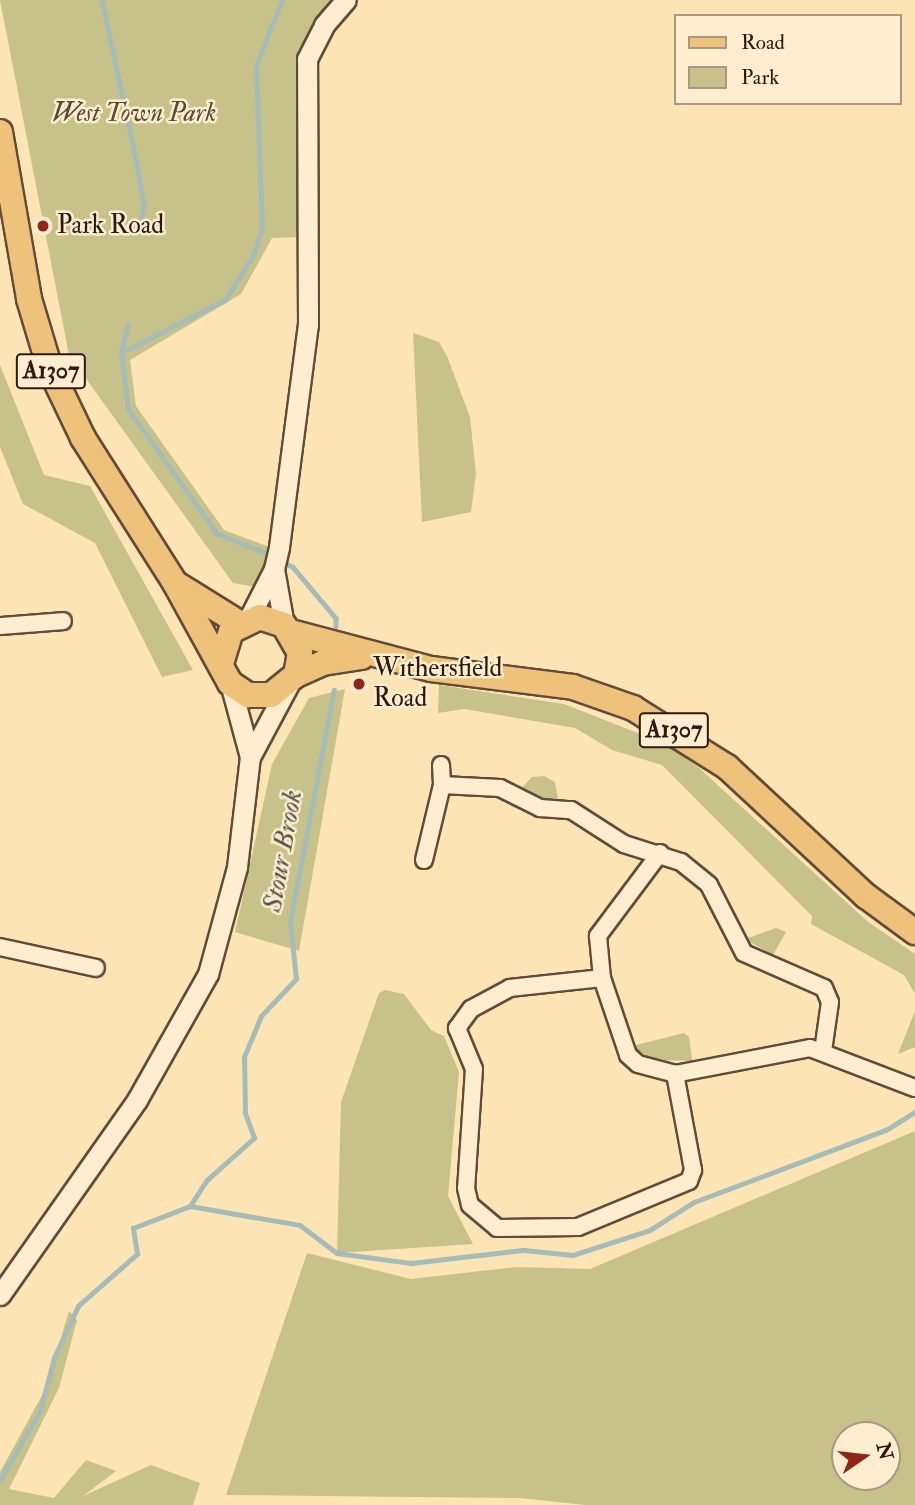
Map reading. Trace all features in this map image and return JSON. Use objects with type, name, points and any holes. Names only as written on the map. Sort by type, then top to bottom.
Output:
[{"type":"main road","name":"A1307","points":[[0,132],[20,261],[50,369],[83,438],[175,583],[226,673]]},
{"type":"main road","name":"A1307","points":[[175,583],[244,622],[288,629]]},
{"type":"main road","points":[[244,622],[224,640],[226,673],[259,697],[323,663],[370,655]]},
{"type":"main road","points":[[288,629],[370,655]]},
{"type":"main road","points":[[288,629],[300,653],[292,679]]},
{"type":"main road","name":"A1307","points":[[370,655],[431,669],[573,687],[663,723],[727,768],[866,896],[915,932]]},
{"type":"street","points":[[288,629],[276,560],[308,325],[303,84],[307,59],[324,25],[346,0]]},
{"type":"street","points":[[244,622],[276,560]]},
{"type":"street","points":[[0,626],[63,621]]},
{"type":"street","points":[[226,673],[250,757]]},
{"type":"street","points":[[0,1295],[137,1100],[208,974],[237,867],[250,757],[292,679]]},
{"type":"street","points":[[424,860],[442,785],[441,765]]},
{"type":"street","points":[[442,785],[500,788],[540,808],[571,810],[624,844],[660,853],[709,885],[744,953],[824,988],[830,1002],[823,1051]]},
{"type":"street","points":[[660,853],[598,936],[602,978],[628,1055],[655,1071],[675,1074],[791,1051],[823,1051],[915,1088]]},
{"type":"street","points":[[0,947],[96,968]]},
{"type":"street","points":[[602,978],[510,988],[471,1009],[457,1028],[474,1069],[466,1188],[470,1205],[497,1228],[578,1227],[689,1181],[693,1170],[675,1074]]},
{"type":"green space","name":"West Town Park","points":[[0,0],[333,0],[300,48],[296,74],[301,237],[272,238],[241,294],[130,360],[136,406],[224,530],[272,548],[256,587],[233,583],[69,355]]},
{"type":"green space","points":[[413,333],[439,342],[447,356],[470,417],[476,474],[471,512],[422,522]]},
{"type":"green space","points":[[0,365],[44,475],[90,486],[193,670],[162,677],[95,543],[23,504],[0,447]]},
{"type":"green space","points":[[439,685],[564,704],[663,743],[698,767],[867,921],[915,954],[915,994],[904,975],[811,924],[812,916],[662,765],[612,750],[575,728],[464,709],[438,713]]},
{"type":"green space","points":[[345,689],[299,951],[235,932],[272,764],[309,698]]},
{"type":"green space","points":[[544,776],[555,782],[558,799],[538,801],[520,790],[532,777]]},
{"type":"green space","points":[[776,928],[786,932],[773,955],[745,939]]},
{"type":"green space","points":[[385,990],[404,994],[431,1030],[444,1036],[459,1072],[448,1196],[473,1244],[337,1253],[341,1102],[379,993]]},
{"type":"green space","points":[[915,1011],[915,1047],[898,1054]]},
{"type":"green space","points":[[684,1033],[689,1037],[692,1061],[653,1060],[632,1046]]},
{"type":"green space","points":[[915,1131],[915,1505],[585,1505],[520,1498],[226,1495],[307,1253],[411,1279],[516,1267],[590,1269]]},
{"type":"green space","points":[[69,1311],[77,1320],[59,1388],[9,1489],[54,1498],[86,1460],[116,1471],[83,1496],[151,1465],[200,1483],[193,1505],[0,1505],[0,1472],[46,1388]]},
{"type":"waterway","points":[[102,0],[144,205],[140,233]]},
{"type":"waterway","name":"Stour Brook","points":[[270,555],[217,534],[128,409],[121,353],[225,300],[254,254],[262,228],[256,65],[282,0]]},
{"type":"waterway","points":[[121,351],[128,325]]},
{"type":"waterway","name":"Stour Brook","points":[[281,561],[293,567],[336,618],[336,626]]},
{"type":"waterway","name":"Stour Brook","points":[[0,1480],[40,1411],[54,1358],[78,1306],[137,1254],[133,1228],[190,1206],[207,1180],[254,1138],[245,1113],[244,1057],[261,1016],[296,979],[290,922],[334,690]]},
{"type":"waterway","points":[[190,1206],[300,1225],[337,1253],[411,1263],[524,1250],[573,1255],[650,1230],[694,1202],[886,1130],[915,1112]]},
{"type":"place","name":"Park Road","points":[[43,226]]},
{"type":"place","name":"Withersfield Road","points":[[359,684]]}]
